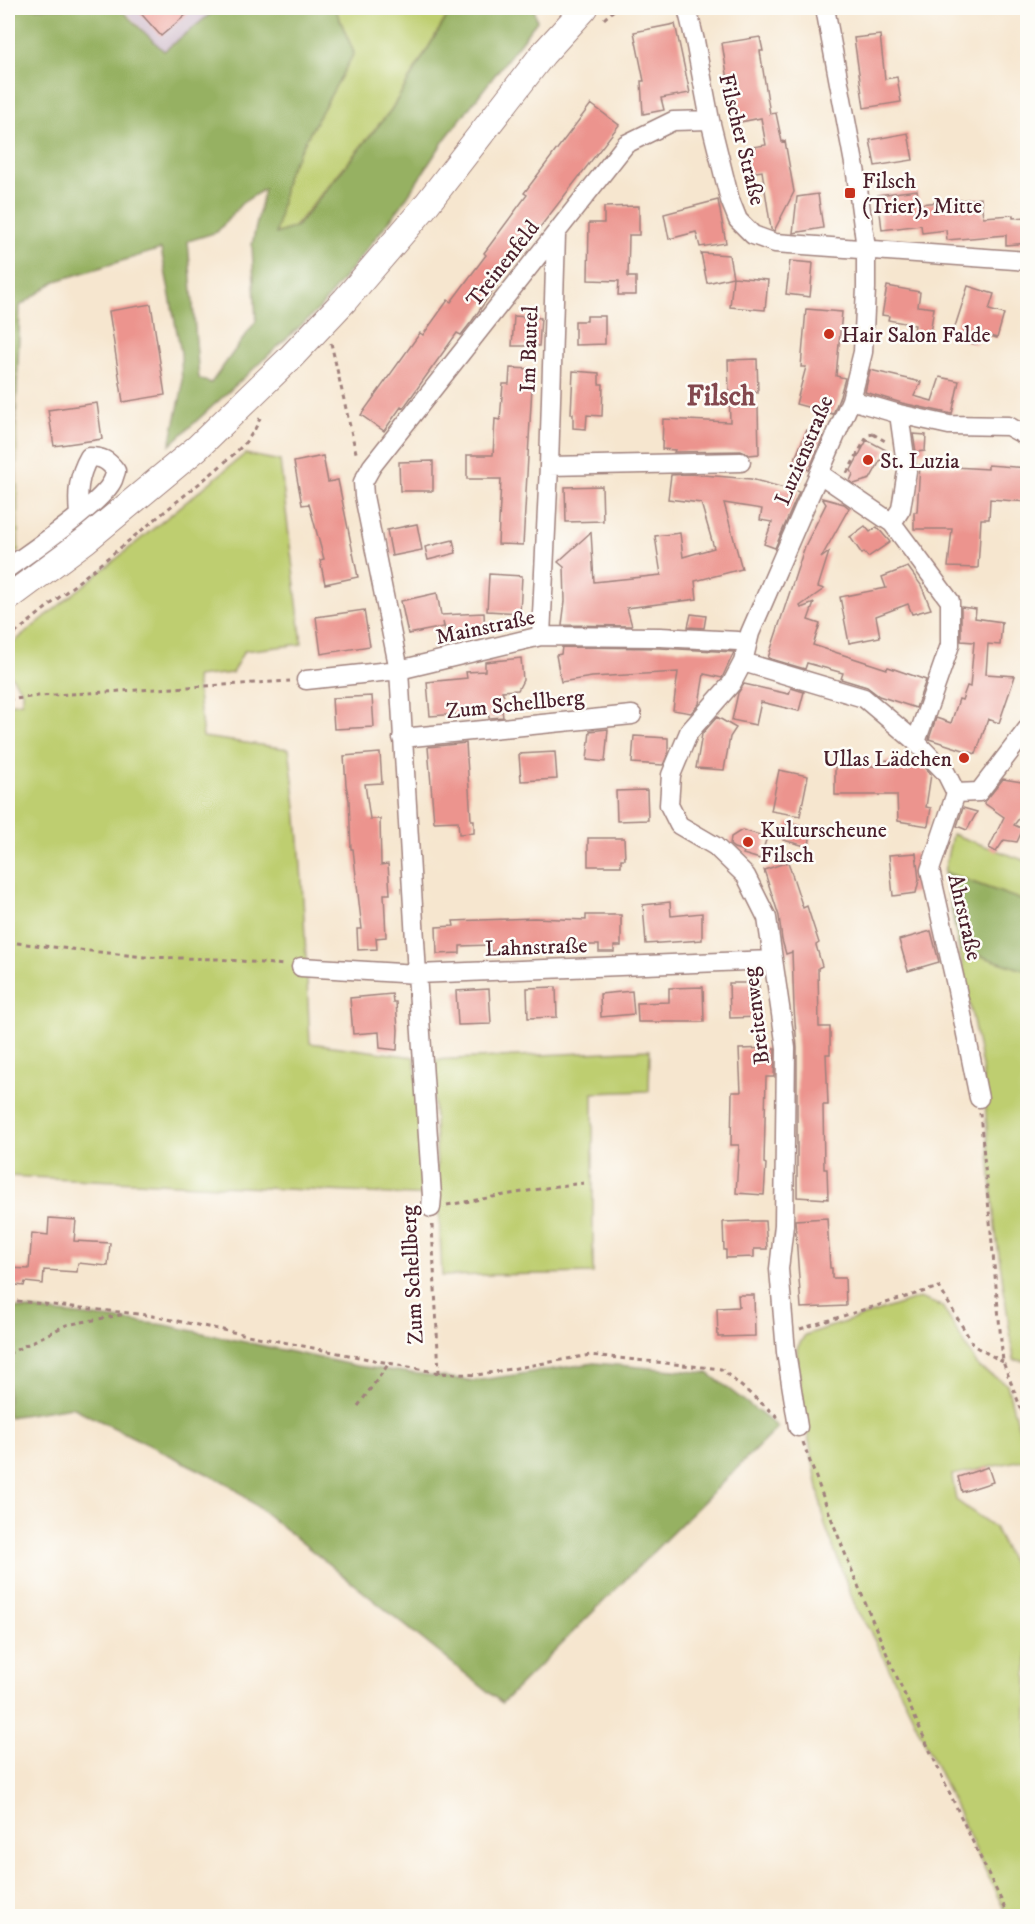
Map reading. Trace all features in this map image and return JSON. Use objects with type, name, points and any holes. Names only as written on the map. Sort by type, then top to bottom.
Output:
[{"type":"main road","points":[[8,598],[86,540],[197,448],[290,358],[345,300],[423,209],[543,54],[592,15]]},
{"type":"street","name":"Filscher Straße","points":[[687,8],[710,120],[730,200],[738,220],[753,235],[775,243],[1028,261]]},
{"type":"street","name":"Luzienstraße","points":[[745,653],[750,633],[851,400],[863,352],[866,249],[856,174],[825,8]]},
{"type":"street","name":"Treinenfeld","points":[[363,482],[372,466],[626,144],[673,121],[710,120]]},
{"type":"street","name":"Im Bautel","points":[[541,636],[556,234]]},
{"type":"street","points":[[851,400],[949,425],[1008,426],[1028,437]]},
{"type":"street","points":[[892,523],[901,510],[907,471],[899,414]]},
{"type":"street","points":[[549,465],[741,462]]},
{"type":"street","points":[[820,474],[892,523],[950,601],[950,645],[916,742]]},
{"type":"street","name":"Zum Schellberg","points":[[363,482],[375,556],[399,670],[428,1120],[431,1208]]},
{"type":"street","points":[[8,568],[80,514]]},
{"type":"street","name":"Mainstraße","points":[[306,680],[399,670],[541,636],[660,637],[738,641],[745,653]]},
{"type":"street","points":[[745,653],[864,698],[916,742],[946,773],[956,793],[979,792],[1028,728]]},
{"type":"street","name":"Breitenweg","points":[[745,653],[732,683],[689,732],[671,774],[669,805],[678,825],[715,846],[746,876],[767,918],[786,1048],[784,1225],[779,1269],[784,1334],[798,1427]]},
{"type":"street","name":"Zum Schellberg","points":[[402,738],[632,715]]},
{"type":"street","name":"Ahrstraße","points":[[956,793],[930,870],[979,1098]]},
{"type":"street","name":"Lahnstraße","points":[[301,967],[417,974],[773,960]]},
{"type":"path","points":[[592,15],[615,8]]},
{"type":"path","points":[[330,337],[363,482]]},
{"type":"path","points":[[8,639],[217,469],[250,437],[261,415]]},
{"type":"path","points":[[846,475],[868,435],[873,434],[886,441]]},
{"type":"path","points":[[8,700],[38,696],[306,680]]},
{"type":"path","points":[[8,942],[144,957],[218,959],[301,967]]},
{"type":"path","points":[[979,1098],[1004,1362],[1020,1412],[1028,1427]]},
{"type":"path","points":[[431,1208],[584,1183]]},
{"type":"path","name":"Zum Schellberg","points":[[8,1302],[147,1315],[439,1373],[431,1208]]},
{"type":"path","points":[[784,1334],[939,1287],[974,1346],[1004,1362]]},
{"type":"path","points":[[8,1354],[66,1325],[131,1313]]},
{"type":"path","points":[[439,1373],[477,1375],[590,1355],[721,1369],[783,1421],[798,1427],[827,1510],[889,1659],[960,1818],[1009,1917]]},
{"type":"path","points":[[358,1406],[390,1362]]},
{"type":"shaded area","points":[[122,8],[218,8],[164,51]]},
{"type":"green space","points":[[18,8],[119,8],[164,51],[218,8],[335,8],[354,53],[287,174],[276,234],[297,226],[391,110],[452,8],[534,8],[537,21],[445,139],[401,206],[319,309],[170,445],[182,390],[181,353],[161,249],[56,281],[20,306],[16,418],[8,444],[8,21]],"holes":[[[264,189],[252,245],[256,321],[211,383],[199,379],[188,241],[217,232],[242,203]]]},
{"type":"green space","points":[[335,8],[452,8],[391,110],[294,227],[275,235],[287,174],[354,53]]},
{"type":"green space","points":[[16,418],[18,551],[8,558],[8,444]]},
{"type":"green space","points":[[245,454],[280,461],[302,644],[244,651],[232,673],[196,677],[203,737],[289,749],[300,859],[310,1043],[414,1057],[432,1196],[8,1176],[8,704],[22,702],[22,691],[8,671],[8,647]]},
{"type":"green space","points":[[952,834],[1026,861],[1027,858],[1027,902],[944,872]]},
{"type":"green space","points":[[944,872],[1027,902],[1027,971],[959,949]]},
{"type":"green space","points":[[959,949],[1027,971],[1027,1361],[1014,1360],[995,1227],[982,1066]]},
{"type":"green space","points":[[650,1050],[649,1091],[593,1093],[593,1273],[442,1276],[432,1060]]},
{"type":"green space","points":[[919,1298],[942,1306],[979,1368],[1007,1384],[1016,1420],[1027,1450],[1027,1459],[952,1475],[956,1500],[994,1527],[1027,1593],[1027,1916],[1007,1916],[910,1711],[870,1631],[857,1611],[825,1525],[806,1425],[797,1348],[805,1335]]},
{"type":"green space","points":[[8,1307],[165,1325],[357,1366],[474,1381],[594,1363],[708,1373],[778,1427],[502,1703],[230,1485],[72,1407],[8,1417]]},
{"type":"building","points":[[136,8],[194,8],[161,36]]},
{"type":"building","points":[[675,24],[690,93],[661,98],[664,110],[643,114],[641,81],[644,81],[634,32]]},
{"type":"building","points":[[880,35],[885,79],[897,77],[901,102],[864,108],[854,38]]},
{"type":"building","points":[[760,37],[763,51],[760,51],[770,114],[776,113],[782,142],[785,141],[794,192],[774,231],[771,229],[762,171],[744,174],[740,149],[766,145],[761,118],[735,123],[722,43]]},
{"type":"building","points":[[591,104],[619,125],[507,270],[472,321],[461,335],[457,333],[384,431],[361,415],[420,333],[423,335],[448,300],[451,302],[486,255],[484,253],[527,195],[524,193]]},
{"type":"building","points":[[908,133],[913,160],[875,166],[870,140]]},
{"type":"building","points":[[917,190],[919,204],[981,198],[983,217],[1013,215],[1013,218],[1028,217],[1028,243],[1006,245],[1006,235],[947,240],[946,230],[922,233],[921,225],[882,230],[878,195]]},
{"type":"building","points":[[818,194],[823,228],[793,233],[797,197]]},
{"type":"building","points":[[718,200],[726,243],[700,247],[696,232],[669,239],[664,214]]},
{"type":"building","points":[[639,206],[639,235],[629,235],[628,277],[636,277],[636,295],[618,295],[619,281],[588,280],[589,223],[604,223],[604,207]]},
{"type":"building","points":[[701,253],[729,255],[733,277],[707,283]]},
{"type":"building","points":[[790,261],[813,263],[810,297],[786,294]]},
{"type":"building","points":[[733,277],[768,280],[765,310],[730,307]]},
{"type":"building","points":[[887,286],[920,292],[918,306],[934,308],[929,339],[913,336],[915,325],[888,320],[889,316],[882,315]]},
{"type":"building","points":[[968,286],[994,294],[989,310],[1004,314],[997,338],[979,333],[975,344],[952,336]]},
{"type":"building","points":[[151,304],[165,395],[123,402],[109,311]]},
{"type":"building","points":[[806,309],[842,312],[836,376],[845,378],[833,414],[796,404],[806,367],[801,367]]},
{"type":"building","points":[[514,316],[541,318],[539,346],[512,346]]},
{"type":"building","points":[[587,316],[605,316],[605,344],[575,345],[575,321],[587,321]]},
{"type":"building","points":[[757,359],[758,393],[755,392],[750,405],[758,408],[759,454],[749,455],[741,451],[674,452],[675,450],[662,449],[663,419],[730,422],[728,360]]},
{"type":"building","points":[[510,368],[533,369],[523,545],[498,544],[501,479],[467,479],[467,455],[493,455],[495,419],[500,420],[503,384],[509,384]]},
{"type":"building","points":[[870,370],[921,382],[914,396],[932,401],[940,377],[959,381],[952,414],[865,392]]},
{"type":"building","points":[[573,371],[599,373],[599,384],[603,384],[602,416],[587,415],[586,429],[573,428],[573,414],[571,414]]},
{"type":"building","points":[[97,403],[102,439],[54,446],[48,410]]},
{"type":"building","points":[[807,430],[823,437],[809,470],[793,463]]},
{"type":"building","points":[[913,434],[926,435],[925,451],[916,452]]},
{"type":"building","name":"St. Luzia","points":[[867,440],[886,450],[870,479],[854,484],[850,481],[853,474],[851,470]]},
{"type":"building","points":[[323,456],[328,482],[338,480],[358,577],[325,584],[320,560],[324,559],[309,504],[302,505],[294,462]]},
{"type":"building","points":[[433,461],[433,491],[400,491],[399,462]]},
{"type":"building","points":[[920,465],[988,469],[988,465],[1028,468],[1028,502],[990,499],[989,519],[981,519],[978,568],[948,567],[952,529],[914,529]]},
{"type":"building","points":[[691,474],[751,479],[799,492],[775,548],[764,544],[772,522],[760,520],[762,509],[724,503],[742,569],[695,581],[697,599],[627,608],[632,626],[562,625],[565,601],[564,567],[558,562],[591,532],[594,582],[661,575],[655,536],[680,533],[683,557],[714,548],[701,503],[668,499],[671,475]]},
{"type":"building","points":[[602,486],[603,521],[566,522],[565,487]]},
{"type":"building","points":[[822,498],[844,504],[849,508],[821,558],[829,552],[818,587],[824,589],[800,606],[801,608],[814,603],[808,620],[820,624],[813,645],[926,680],[916,708],[879,696],[867,687],[841,679],[843,673],[807,663],[805,669],[768,658],[805,546],[826,504]]},
{"type":"building","points":[[417,524],[422,550],[392,556],[387,530]]},
{"type":"building","points":[[865,526],[870,532],[877,527],[890,542],[868,557],[864,552],[862,554],[850,537]]},
{"type":"building","points":[[453,540],[456,553],[428,560],[425,547]]},
{"type":"building","points":[[908,567],[921,585],[931,609],[912,614],[908,604],[876,616],[880,637],[849,643],[840,597],[886,588],[882,577]]},
{"type":"building","points":[[489,574],[522,576],[520,613],[487,611]]},
{"type":"building","points":[[437,593],[441,615],[484,613],[485,632],[460,633],[447,637],[443,622],[444,627],[408,634],[401,601]]},
{"type":"building","points":[[961,607],[976,609],[975,618],[1002,622],[1000,645],[988,644],[986,674],[1015,676],[999,723],[988,719],[976,754],[929,739],[936,718],[951,723],[959,699],[962,700],[967,686],[970,687],[974,642],[961,641]]},
{"type":"building","points":[[364,610],[370,646],[321,654],[316,617]]},
{"type":"building","points":[[691,614],[706,616],[704,628],[688,627]]},
{"type":"building","points":[[562,647],[660,648],[734,652],[722,678],[704,674],[699,704],[691,713],[673,710],[678,672],[592,677],[561,682],[556,655],[561,654]]},
{"type":"building","points":[[521,658],[523,680],[518,690],[502,691],[504,695],[500,695],[503,717],[489,718],[488,712],[430,716],[427,682],[467,678],[466,672],[485,671],[485,662]]},
{"type":"building","points":[[744,684],[789,694],[791,688],[804,692],[799,711],[761,702],[756,725],[732,720],[738,693]]},
{"type":"building","points":[[372,696],[374,727],[334,729],[332,698]]},
{"type":"building","points":[[717,717],[736,728],[730,737],[724,770],[696,768],[702,734]]},
{"type":"building","points":[[608,729],[605,762],[587,760],[590,731]]},
{"type":"building","points":[[634,736],[668,738],[668,754],[663,765],[632,763]]},
{"type":"building","points":[[466,743],[471,820],[474,820],[474,833],[459,834],[458,821],[434,822],[428,747]]},
{"type":"building","points":[[555,752],[557,779],[521,781],[519,754]]},
{"type":"building","points":[[380,753],[382,783],[365,784],[370,819],[380,819],[381,865],[388,864],[390,894],[384,894],[386,937],[376,938],[377,949],[358,950],[357,929],[362,929],[353,849],[351,849],[344,756]]},
{"type":"building","points":[[886,760],[924,766],[931,774],[926,807],[931,808],[928,826],[898,821],[897,795],[835,795],[835,766],[885,766]]},
{"type":"building","points":[[779,770],[808,776],[800,816],[771,811]]},
{"type":"building","points":[[1003,779],[1028,783],[1028,807],[1014,825],[1023,829],[1017,842],[1004,840],[996,852],[989,848],[1004,817],[984,803]]},
{"type":"building","points":[[647,790],[648,820],[617,821],[616,791]]},
{"type":"building","points":[[963,808],[977,812],[967,830],[957,826]]},
{"type":"building","points":[[788,822],[811,829],[809,847],[783,840]]},
{"type":"building","name":"Kulturscheune Filsch","points":[[742,830],[767,837],[760,859],[743,854],[744,851],[730,845],[731,837]]},
{"type":"building","points":[[588,838],[624,838],[625,859],[621,859],[621,866],[588,866]]},
{"type":"building","points":[[916,853],[919,880],[916,893],[893,896],[889,855]]},
{"type":"building","points":[[788,862],[803,908],[807,906],[819,943],[816,945],[822,966],[818,968],[819,1027],[830,1027],[830,1054],[826,1054],[828,1105],[823,1105],[824,1169],[827,1169],[828,1199],[797,1197],[797,1048],[792,952],[786,954],[779,916],[764,870]]},
{"type":"building","points":[[670,902],[671,916],[702,913],[702,940],[646,944],[643,905]]},
{"type":"building","points":[[586,915],[621,915],[621,946],[614,946],[614,952],[599,952],[599,945],[566,945],[566,948],[490,951],[490,945],[460,946],[460,953],[437,954],[436,927],[454,926],[453,921],[534,918],[586,920]]},
{"type":"building","points":[[931,931],[939,962],[908,971],[899,940]]},
{"type":"building","points":[[729,983],[759,983],[760,1017],[730,1018]]},
{"type":"building","points":[[556,987],[557,1017],[528,1018],[527,988]]},
{"type":"building","points":[[703,987],[704,1022],[638,1022],[637,1003],[669,1002],[669,988]]},
{"type":"building","points":[[489,989],[491,1024],[458,1025],[456,991]]},
{"type":"building","points":[[632,991],[634,1014],[601,1017],[600,994]]},
{"type":"building","points":[[392,994],[393,1002],[396,1002],[397,1050],[380,1048],[379,1032],[353,1034],[350,998]]},
{"type":"building","points":[[775,1048],[774,1077],[766,1077],[764,1195],[736,1193],[739,1145],[731,1145],[732,1092],[741,1092],[739,1049]]},
{"type":"building","points":[[49,1218],[76,1220],[74,1241],[110,1243],[108,1266],[78,1263],[77,1272],[44,1270],[43,1284],[25,1282],[24,1286],[8,1284],[8,1268],[29,1269],[32,1233],[48,1235]]},
{"type":"building","points":[[827,1218],[832,1278],[845,1278],[846,1306],[801,1308],[795,1220]]},
{"type":"building","points":[[765,1221],[767,1249],[754,1249],[754,1257],[726,1258],[723,1222]]},
{"type":"building","points":[[738,1295],[754,1295],[755,1336],[718,1337],[717,1308],[739,1307]]},
{"type":"building","points":[[988,1467],[993,1482],[962,1492],[958,1477]]},
{"type":"place","name":"Filsch (Trier), Mitte","points":[[850,193]]},
{"type":"place","name":"Hair Salon Falde","points":[[829,334]]},
{"type":"place","name":"St. Luzia","points":[[868,460]]},
{"type":"place","name":"Ullas Lädchen","points":[[964,758]]},
{"type":"place","name":"Kulturscheune Filsch","points":[[748,842]]},
{"type":"district","name":"Filsch","points":[[721,395]]}]
